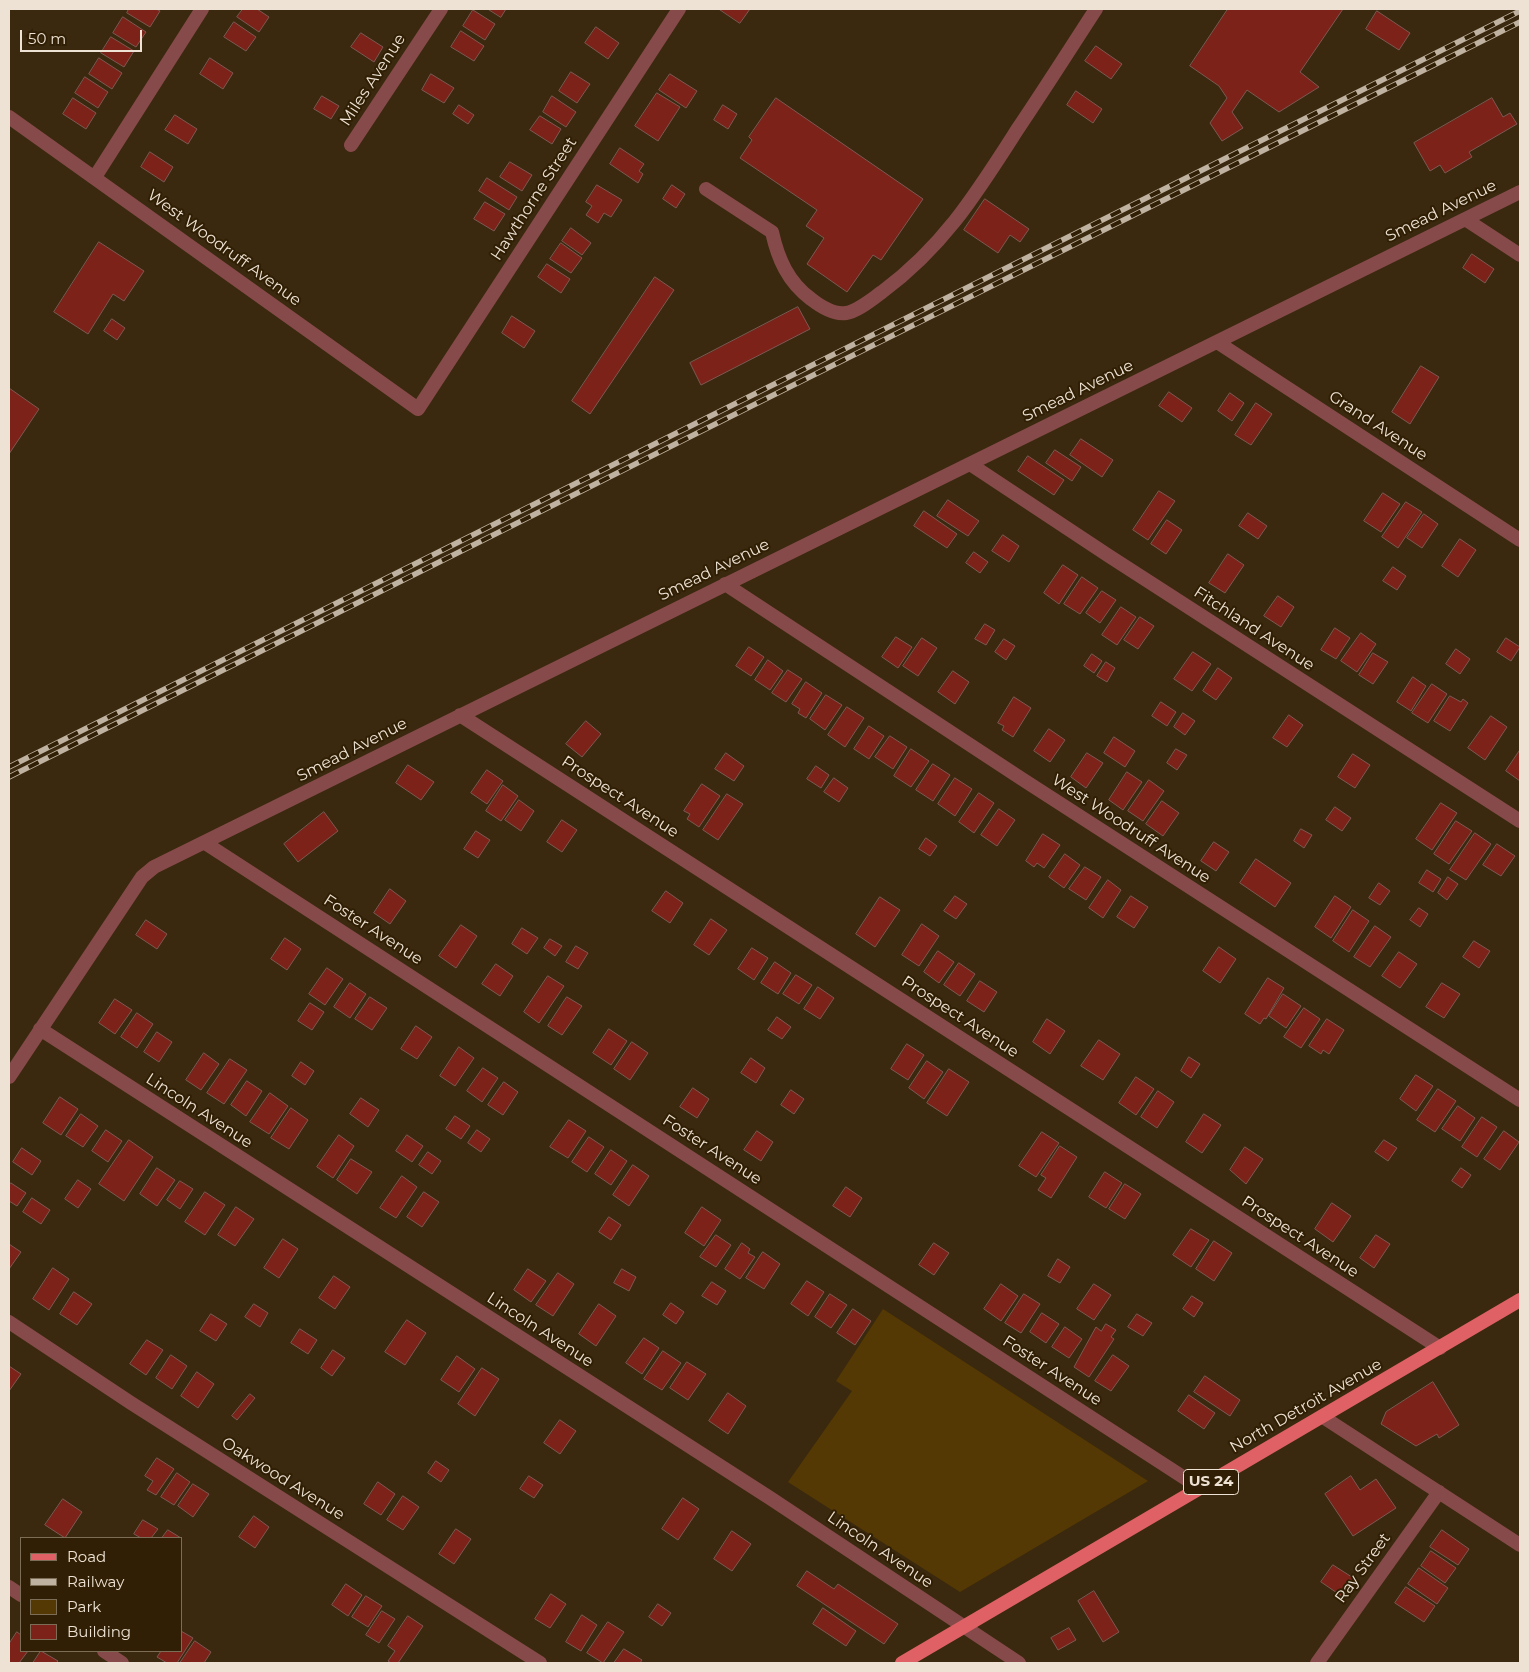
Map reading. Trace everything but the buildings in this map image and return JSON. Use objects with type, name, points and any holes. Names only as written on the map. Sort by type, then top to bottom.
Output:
[{"type":"main road","name":"North Detroit Avenue","points":[[902,1663],[1520,1300]]},
{"type":"street","points":[[95,177],[202,9]]},
{"type":"street","name":"Miles Avenue","points":[[351,145],[441,9]]},
{"type":"street","name":"Hawthorne Street","points":[[418,409],[679,9]]},
{"type":"street","points":[[706,189],[772,232],[776,250],[785,272],[804,294],[822,308],[845,313],[869,302],[926,256],[962,215],[1096,9]]},
{"type":"street","name":"West Woodruff Avenue","points":[[9,118],[95,177],[418,409]]},
{"type":"street","name":"Smead Avenue","points":[[9,1077],[142,877],[154,868],[1520,192]]},
{"type":"street","points":[[1465,219],[1520,255]]},
{"type":"street","name":"Grand Avenue","points":[[1216,342],[1520,540]]},
{"type":"street","name":"Fitchland Avenue","points":[[970,464],[1520,822]]},
{"type":"street","name":"West Woodruff Avenue","points":[[725,584],[1022,779],[1520,1100]]},
{"type":"street","name":"Prospect Avenue","points":[[460,715],[1440,1348]]},
{"type":"street","name":"Foster Avenue","points":[[206,843],[1200,1488]]},
{"type":"street","name":"Lincoln Avenue","points":[[40,1030],[770,1498],[1019,1663]]},
{"type":"street","name":"Oakwood Avenue","points":[[9,1322],[131,1403],[540,1663]]},
{"type":"street","points":[[1323,1417],[1520,1545]]},
{"type":"street","name":"Ray Street","points":[[1317,1663],[1439,1492]]},
{"type":"street","points":[[9,1587],[20,1594]]},
{"type":"street","points":[[106,1652],[122,1663]]},
{"type":"green space","points":[[883,1309],[1148,1481],[960,1592],[788,1482],[852,1391],[836,1381]]},
{"type":"railway","points":[[9,767],[1520,11]]},
{"type":"railway","points":[[9,777],[1520,22]]}]
